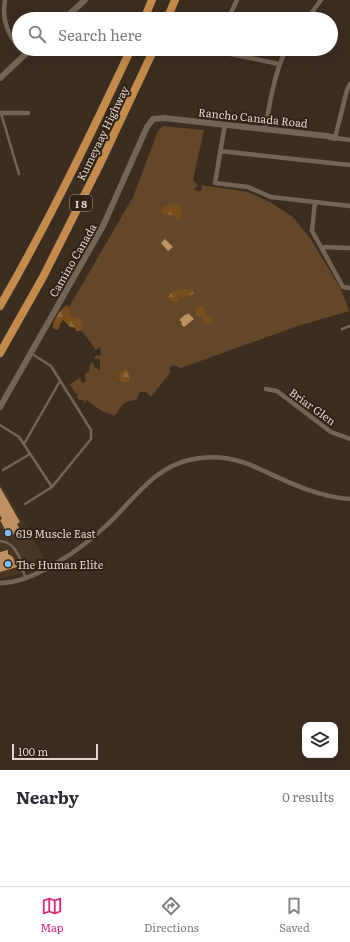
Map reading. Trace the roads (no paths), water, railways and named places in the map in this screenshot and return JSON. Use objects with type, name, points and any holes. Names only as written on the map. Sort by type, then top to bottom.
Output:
[{"type":"highway","points":[[147,12],[152,0]]},
{"type":"highway","points":[[170,12],[175,0]]},
{"type":"highway","name":"Kumeyaay Highway","points":[[0,306],[25,262],[78,159],[128,56]]},
{"type":"highway","name":"Kumeyaay Highway","points":[[0,353],[43,276],[86,192],[151,56]]},
{"type":"street","points":[[5,0],[4,13],[7,28],[12,38]]},
{"type":"street","points":[[72,12],[85,0]]},
{"type":"street","points":[[231,12],[237,0]]},
{"type":"street","points":[[312,12],[321,0]]},
{"type":"street","points":[[0,78],[24,56]]},
{"type":"street","points":[[241,56],[279,64]]},
{"type":"street","points":[[265,130],[270,98],[279,64],[283,56]]},
{"type":"street","points":[[335,138],[347,90],[350,84]]},
{"type":"street","points":[[0,114],[28,113]]},
{"type":"street","name":"Rancho Canada Road","points":[[153,120],[164,118],[225,124],[350,140]]},
{"type":"street","name":"Camino Canada","points":[[0,407],[103,226],[146,127],[153,120]]},
{"type":"street","points":[[225,124],[215,183],[248,187],[271,197],[350,206]]},
{"type":"street","points":[[220,150],[350,165]]},
{"type":"street","points":[[315,202],[312,231],[343,287],[350,288]]},
{"type":"street","points":[[321,246],[350,248]]},
{"type":"street","name":"Briar Glen","points":[[266,389],[277,391],[326,428],[336,434],[350,439]]},
{"type":"street","points":[[0,583],[10,583],[32,576],[51,566],[87,543],[156,476],[173,466],[193,459],[215,457],[242,461],[310,491],[332,497],[350,499]]},
{"type":"lane","points":[[0,114],[19,174]]},
{"type":"lane","points":[[342,329],[350,326]]},
{"type":"lane","points":[[25,504],[52,487],[91,439],[91,430],[51,366],[31,353]]},
{"type":"lane","points":[[24,444],[60,381]]},
{"type":"lane","points":[[0,425],[19,436],[52,487]]},
{"type":"lane","points":[[3,470],[30,454]]},
{"type":"lane","points":[[0,541],[10,544],[19,554],[25,578]]},
{"type":"place","name":"619 Muscle East","points":[[8,533]]},
{"type":"place","name":"The Human Elite","points":[[8,564]]}]
